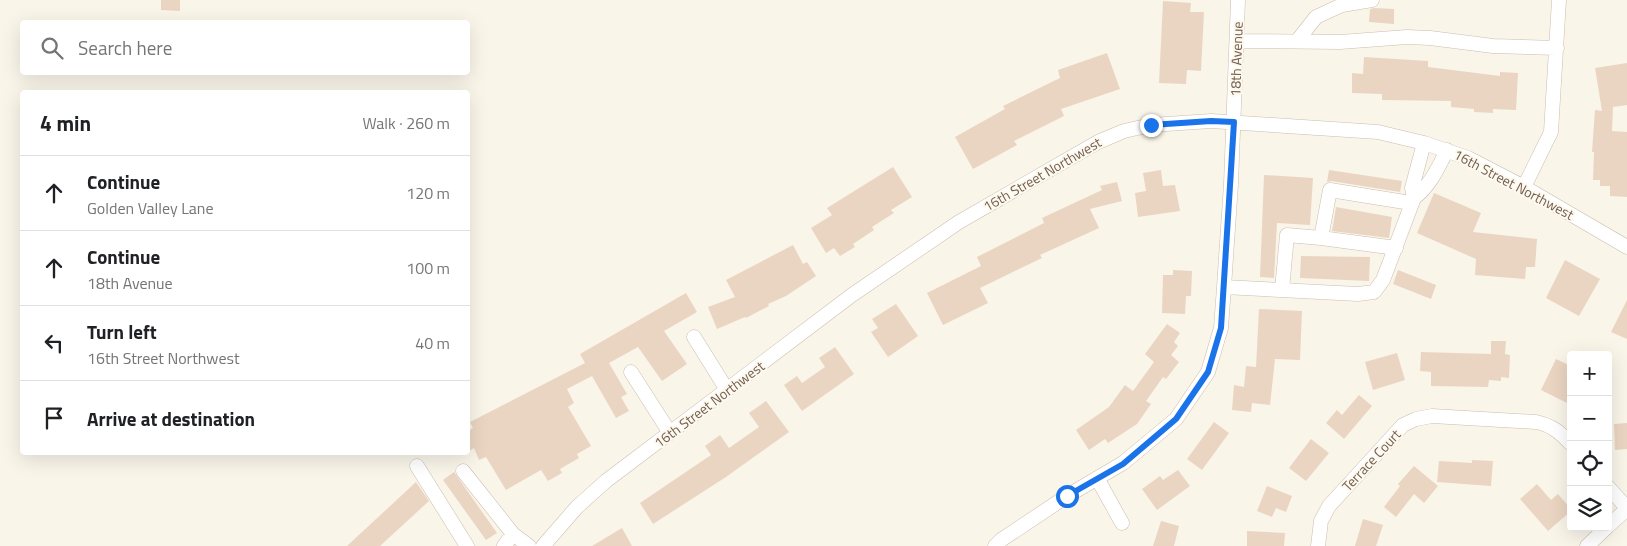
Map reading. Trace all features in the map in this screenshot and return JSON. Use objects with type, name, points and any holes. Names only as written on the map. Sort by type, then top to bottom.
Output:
[{"type":"street","name":"18th Avenue","points":[[995,546],[1001,540],[1067,496],[1123,464],[1176,419],[1208,372],[1221,328],[1234,122],[1238,0]]},
{"type":"street","points":[[1297,41],[1316,17],[1342,5],[1372,0]]},
{"type":"street","points":[[1524,187],[1551,132],[1559,0]]},
{"type":"street","points":[[1237,41],[1340,42],[1407,37],[1493,46],[1557,48]]},
{"type":"street","name":"16th Street Northwest","points":[[543,546],[577,507],[606,481],[852,295],[959,222],[1098,142],[1124,131],[1151,125],[1211,121],[1378,132],[1424,143],[1468,158],[1524,187],[1627,247]]},
{"type":"street","points":[[1224,287],[1358,294],[1374,292],[1383,280],[1413,201],[1412,188],[1424,143]]},
{"type":"street","points":[[1320,238],[1330,190],[1413,201],[1423,192],[1432,179],[1447,150]]},
{"type":"street","points":[[1282,290],[1287,235],[1396,248]]},
{"type":"street","points":[[694,338],[727,390]]},
{"type":"street","points":[[631,372],[670,433]]},
{"type":"street","name":"Terrace Court","points":[[1318,546],[1321,521],[1329,506],[1403,425],[1416,419],[1432,416],[1536,422],[1548,424],[1562,433],[1569,441]]},
{"type":"street","points":[[417,466],[466,546]]},
{"type":"street","points":[[462,471],[513,534],[529,546]]},
{"type":"street","points":[[1097,478],[1122,523]]},
{"type":"street","points":[[1612,491],[1627,508],[1612,523]]},
{"type":"street","points":[[1587,546],[1604,531]]},
{"type":"street","points":[[504,546],[513,534]]},
{"type":"building","points":[[161,0],[180,0],[180,11],[161,10]]},
{"type":"building","points":[[1163,1],[1191,3],[1190,12],[1204,12],[1201,71],[1187,70],[1186,84],[1159,83]]},
{"type":"building","points":[[1370,9],[1394,9],[1394,24],[1369,22]]},
{"type":"building","points":[[1107,53],[1120,89],[1061,109],[1064,116],[1014,141],[1017,145],[973,169],[955,137],[1005,109],[1003,106],[1060,78],[1058,70]]},
{"type":"building","points":[[1364,57],[1428,61],[1428,67],[1500,76],[1500,72],[1518,73],[1516,110],[1493,109],[1493,113],[1474,112],[1474,109],[1451,107],[1451,101],[1382,100],[1382,94],[1352,93],[1352,73],[1363,74]]},
{"type":"building","points":[[1627,63],[1627,105],[1613,107],[1612,131],[1627,132],[1627,197],[1610,196],[1610,186],[1600,186],[1600,180],[1593,180],[1594,152],[1592,152],[1595,110],[1602,111],[1595,68]]},
{"type":"building","points":[[893,167],[912,197],[891,210],[894,213],[872,227],[874,230],[853,244],[855,247],[840,256],[834,248],[826,253],[811,228],[832,215],[827,208]]},
{"type":"building","points":[[1161,170],[1163,186],[1175,185],[1180,211],[1138,217],[1135,193],[1146,191],[1143,173]]},
{"type":"building","points":[[1329,170],[1402,181],[1400,192],[1331,181],[1327,182]]},
{"type":"building","points":[[1264,175],[1313,178],[1310,225],[1277,223],[1274,278],[1260,277]]},
{"type":"building","points":[[1117,182],[1122,201],[1090,209],[1099,228],[1040,255],[1042,258],[980,288],[988,303],[943,325],[927,293],[981,266],[977,257],[1044,223],[1042,218],[1102,190],[1100,186]]},
{"type":"building","points":[[1434,193],[1481,213],[1473,232],[1537,239],[1535,267],[1526,267],[1525,279],[1475,275],[1476,259],[1417,233]]},
{"type":"building","points":[[1336,207],[1392,217],[1389,238],[1332,231]]},
{"type":"building","points":[[793,245],[803,264],[807,262],[816,276],[786,296],[768,304],[769,306],[746,318],[717,329],[708,307],[735,297],[726,280]]},
{"type":"building","points":[[1301,256],[1370,257],[1369,281],[1300,278]]},
{"type":"building","points":[[1565,260],[1600,279],[1579,316],[1546,298]]},
{"type":"building","points":[[1173,270],[1192,271],[1191,296],[1186,296],[1185,314],[1162,313],[1163,275],[1173,275]]},
{"type":"building","points":[[1398,270],[1436,285],[1431,299],[1393,284]]},
{"type":"building","points":[[686,293],[697,312],[664,331],[687,364],[662,381],[638,347],[609,363],[627,394],[621,397],[629,411],[616,418],[592,376],[567,389],[574,403],[568,407],[591,446],[577,454],[579,458],[560,469],[562,473],[548,481],[541,470],[506,490],[486,457],[479,460],[474,448],[470,451],[470,430],[473,428],[470,422],[585,363],[580,354]]},
{"type":"building","points":[[1627,300],[1627,339],[1611,332]]},
{"type":"building","points":[[896,304],[918,336],[888,357],[871,332],[878,328],[872,319]]},
{"type":"building","points":[[1259,309],[1302,311],[1300,360],[1275,359],[1270,405],[1252,403],[1251,412],[1232,410],[1234,385],[1244,387],[1246,366],[1256,367]]},
{"type":"building","points":[[1167,324],[1180,333],[1174,342],[1178,346],[1171,355],[1179,362],[1166,379],[1163,377],[1146,401],[1151,404],[1137,424],[1108,443],[1105,439],[1089,450],[1076,430],[1109,407],[1125,385],[1133,391],[1154,362],[1145,354]]},
{"type":"building","points":[[1491,341],[1506,341],[1505,354],[1510,355],[1509,378],[1501,377],[1501,381],[1489,380],[1488,387],[1431,386],[1431,372],[1420,371],[1421,352],[1491,354]]},
{"type":"building","points":[[835,347],[854,374],[802,411],[784,385],[797,376],[802,383],[825,367],[819,358]]},
{"type":"building","points":[[1397,353],[1405,380],[1373,390],[1365,362]]},
{"type":"building","points":[[1556,359],[1567,364],[1567,403],[1541,390]]},
{"type":"building","points":[[1359,395],[1372,406],[1344,439],[1326,423],[1337,410],[1342,415]]},
{"type":"building","points":[[766,401],[789,432],[726,477],[653,524],[640,503],[711,455],[705,446],[720,435],[729,448],[759,427],[749,413]]},
{"type":"building","points":[[1214,422],[1229,433],[1202,470],[1187,459]]},
{"type":"building","points":[[1627,423],[1627,449],[1615,450],[1614,424]]},
{"type":"building","points":[[1311,439],[1329,453],[1306,481],[1289,468]]},
{"type":"building","points":[[1472,460],[1493,461],[1491,486],[1437,482],[1439,461],[1472,463]]},
{"type":"building","points":[[1414,466],[1438,486],[1424,503],[1414,494],[1396,517],[1384,507],[1400,486],[1398,484]]},
{"type":"building","points":[[1178,470],[1190,486],[1157,510],[1142,489],[1160,476],[1163,480]]},
{"type":"building","points":[[454,472],[497,533],[486,540],[443,480]]},
{"type":"building","points":[[416,482],[429,501],[380,546],[347,546]]},
{"type":"building","points":[[1537,484],[1551,500],[1558,494],[1567,504],[1567,514],[1548,531],[1520,499]]},
{"type":"building","points":[[1267,486],[1292,496],[1286,512],[1276,508],[1272,517],[1257,511]]},
{"type":"building","points":[[1363,519],[1383,525],[1376,546],[1355,546]]},
{"type":"building","points":[[1161,521],[1179,526],[1174,546],[1153,546]]},
{"type":"building","points":[[622,528],[632,546],[592,546]]},
{"type":"building","points":[[1247,531],[1285,533],[1284,546],[1247,546]]},
{"type":"route","points":[[1067,496],[1123,464],[1176,419],[1208,372],[1221,328],[1234,122],[1211,121],[1151,125]]}]
